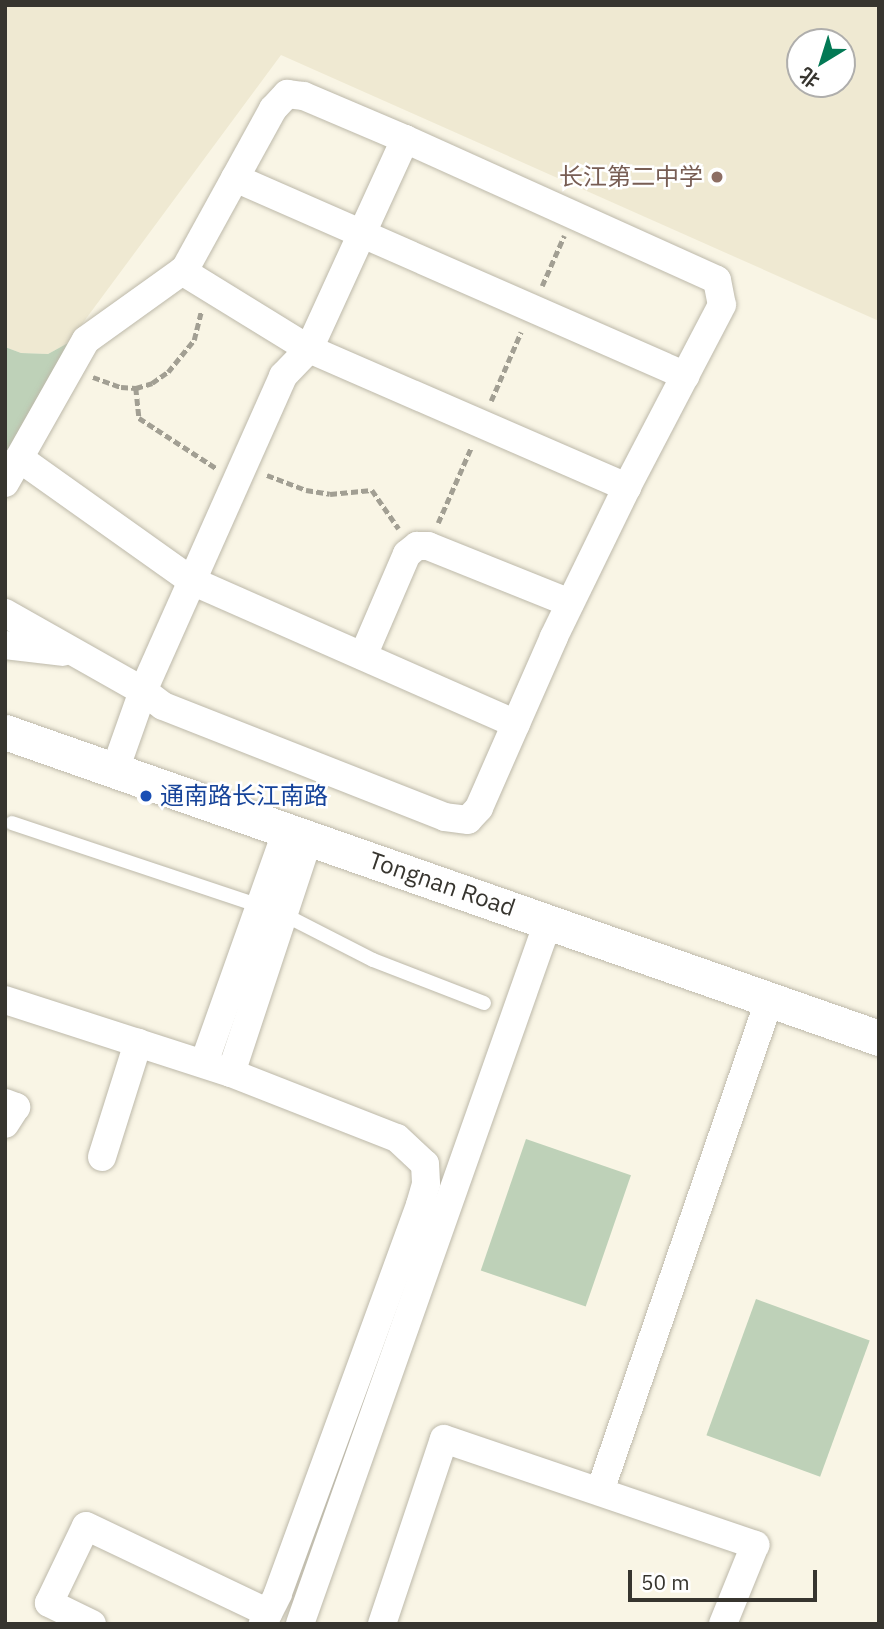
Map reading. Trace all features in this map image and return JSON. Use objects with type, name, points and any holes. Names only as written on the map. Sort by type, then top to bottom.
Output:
[{"type":"street","points":[[5,483],[86,340],[182,271],[273,109],[287,94],[304,96],[405,139],[717,280],[722,305],[626,486],[570,603],[479,808],[468,820],[445,817],[163,706],[143,691],[5,613]]},
{"type":"street","points":[[115,770],[143,691],[284,376],[309,349],[405,139]]},
{"type":"street","points":[[235,178],[685,376]]},
{"type":"street","points":[[182,271],[309,349],[626,486]]},
{"type":"street","points":[[19,458],[192,581],[516,724]]},
{"type":"street","points":[[363,656],[407,554],[417,546],[428,546],[570,603]]},
{"type":"street","points":[[5,645],[76,654]]},
{"type":"street","name":"Tongnan Road","points":[[5,732],[298,833],[769,1002],[879,1038]]},
{"type":"street","points":[[231,1073],[272,910],[298,833]]},
{"type":"street","points":[[204,1063],[272,910]]},
{"type":"street","points":[[300,1624],[548,922]]},
{"type":"street","points":[[5,1000],[231,1073],[397,1138],[425,1164],[426,1184],[420,1205],[265,1618],[86,1527],[49,1602],[92,1624]]},
{"type":"street","points":[[600,1490],[769,1002]]},
{"type":"street","points":[[102,1157],[138,1042]]},
{"type":"street","points":[[5,1103],[16,1107],[5,1124]]},
{"type":"street","points":[[382,1624],[444,1439],[755,1545],[723,1624]]},
{"type":"lane","points":[[12,823],[272,910],[373,960],[484,1003]]},
{"type":"path","points":[[428,546],[574,215]]},
{"type":"path","points":[[71,368],[121,387],[136,388],[152,383],[168,372],[194,340],[208,286]]},
{"type":"shaded area","name":"长江第二中学","points":[[5,5],[879,5],[879,321],[281,55],[68,343],[48,354],[21,353],[5,347]]},
{"type":"green space","points":[[68,343],[5,470],[5,347],[21,353],[48,354]]},
{"type":"green space","points":[[526,1139],[631,1175],[586,1307],[481,1270]]},
{"type":"green space","points":[[756,1299],[870,1340],[820,1477],[706,1435]]},
{"type":"place","name":"长江第二中学","points":[[717,177]]},
{"type":"place","name":"通南路长江南路","points":[[146,796]]}]
